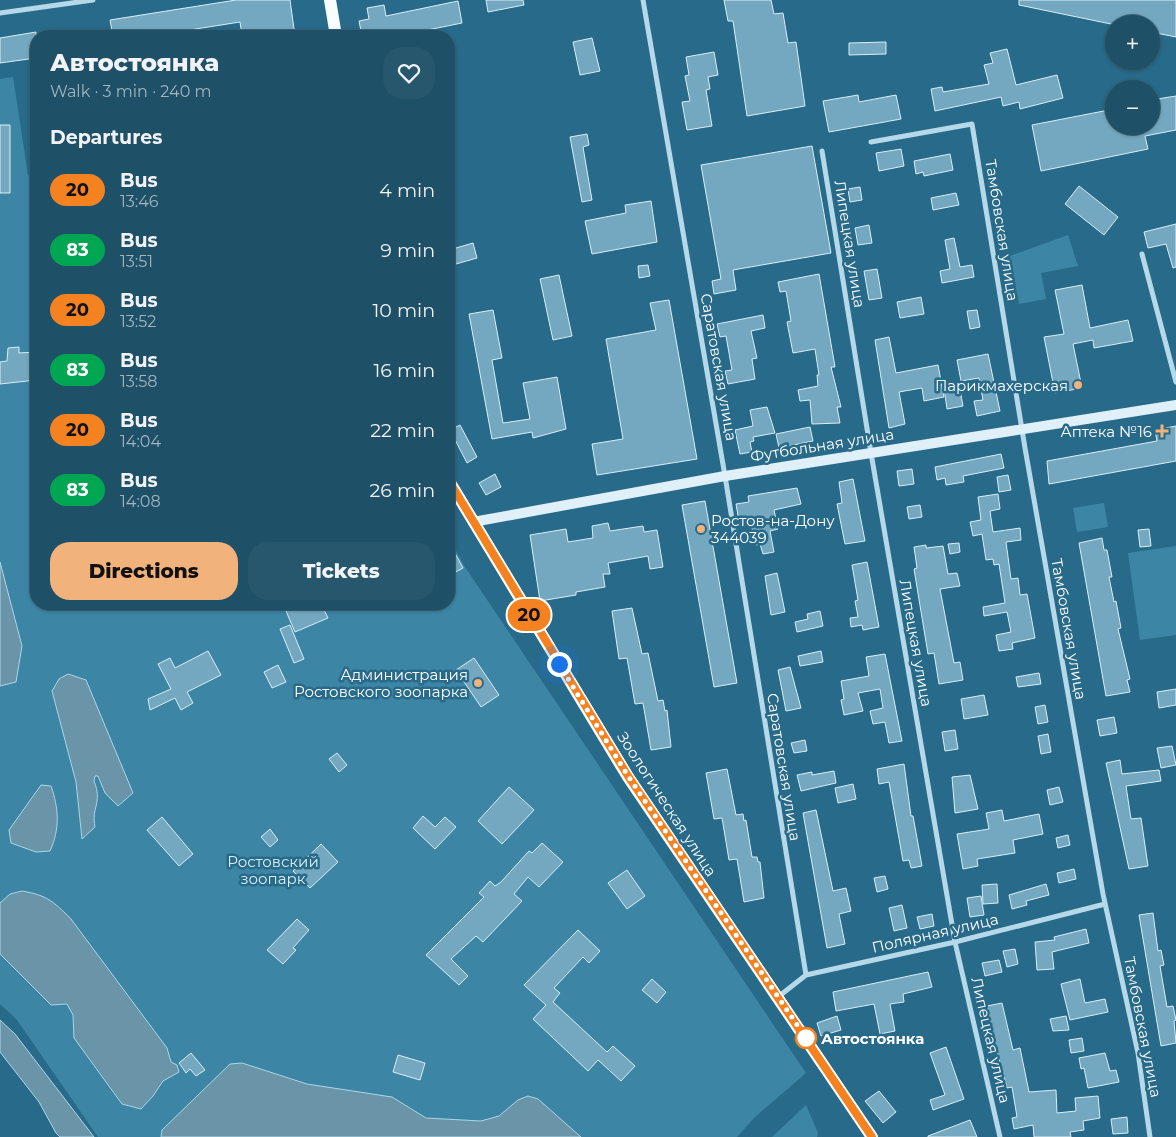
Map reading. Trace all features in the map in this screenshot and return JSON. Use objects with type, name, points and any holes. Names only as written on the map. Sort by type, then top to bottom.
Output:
[{"type":"main road","points":[[330,0],[335,30]]},
{"type":"main road","name":"Футбольная улица","points":[[473,522],[725,476],[1176,405]]},
{"type":"main road","name":"Зоологическая улица","points":[[455,491],[628,776],[872,1137]]},
{"type":"street","points":[[0,13],[93,0]]},
{"type":"street","name":"Саратовская улица","points":[[644,0],[725,476],[806,975]]},
{"type":"street","name":"Тамбовская улица","points":[[871,142],[972,124],[1022,428],[1105,904],[1138,1053],[1150,1137]]},
{"type":"street","name":"Липецкая улица","points":[[822,150],[871,453],[955,942],[1000,1137]]},
{"type":"street","points":[[1142,254],[1176,382]]},
{"type":"street","name":"Полярная улица","points":[[777,997],[806,975],[955,942],[1105,904]]},
{"type":"green space","name":"Ростовский зоопарк","points":[[13,77],[28,175],[30,175],[30,610],[455,610],[455,549],[465,567],[806,1073],[754,1118],[737,1137],[98,1137],[17,1020],[0,1004],[0,79]]},
{"type":"green space","points":[[1068,235],[1078,266],[1041,273],[1046,299],[1019,304],[1010,256]]},
{"type":"green space","points":[[1104,503],[1108,527],[1077,532],[1073,508]]},
{"type":"green space","points":[[1176,546],[1176,635],[1140,640],[1128,553]]},
{"type":"green space","points":[[806,1105],[818,1133],[817,1137],[772,1137]]},
{"type":"shaded area","points":[[0,562],[22,646],[16,682],[0,686]]},
{"type":"shaded area","points":[[68,674],[86,680],[133,793],[118,806],[105,793],[98,776],[95,776],[97,800],[94,814],[95,827],[82,839],[76,782],[52,691],[59,679]]},
{"type":"shaded area","points":[[41,785],[51,786],[56,803],[57,827],[50,851],[36,852],[11,843],[9,830]]},
{"type":"shaded area","points":[[22,891],[50,900],[71,919],[167,1048],[171,1062],[177,1065],[179,1072],[163,1081],[141,1109],[122,1104],[74,1038],[73,1015],[67,1004],[51,1005],[0,954],[0,903],[10,894]]},
{"type":"shaded area","points":[[0,1020],[15,1034],[94,1137],[60,1137],[56,1133],[39,1102],[0,1052]]},
{"type":"shaded area","points":[[242,1063],[307,1084],[392,1097],[426,1118],[481,1121],[499,1116],[518,1100],[528,1096],[538,1099],[581,1137],[161,1137],[162,1130],[230,1064]]},
{"type":"building","points":[[236,0],[290,0],[294,30],[241,30],[240,22],[189,30],[112,30],[110,20]]},
{"type":"building","points":[[486,0],[523,0],[524,5],[488,12]]},
{"type":"building","points":[[724,0],[771,0],[774,14],[783,13],[788,43],[796,42],[805,106],[747,116],[733,21],[728,21]]},
{"type":"building","points":[[1019,0],[1176,0],[1176,37],[1160,34],[1160,15],[1105,15],[1105,23],[1019,5]]},
{"type":"building","points":[[458,1],[462,23],[428,30],[361,30],[359,21],[369,19],[367,8],[384,5],[386,16]]},
{"type":"building","points":[[30,33],[30,59],[0,63],[0,38]]},
{"type":"building","points":[[592,38],[600,71],[580,75],[573,42]]},
{"type":"building","points":[[886,42],[886,54],[849,55],[849,43]]},
{"type":"building","points":[[1007,49],[1016,85],[1057,75],[1063,98],[1020,109],[1019,102],[1003,106],[1001,97],[935,111],[931,89],[942,87],[943,92],[989,84],[984,65],[993,63],[990,53]]},
{"type":"building","points":[[714,52],[718,75],[708,77],[710,89],[706,90],[712,126],[687,130],[682,102],[690,101],[685,76],[689,75],[686,57]]},
{"type":"building","points":[[858,95],[859,102],[896,95],[901,119],[829,132],[823,101]]},
{"type":"building","points":[[1176,96],[1176,130],[1160,133],[1160,99]]},
{"type":"building","points":[[1105,111],[1105,135],[1150,135],[1145,136],[1148,149],[1041,171],[1032,125]]},
{"type":"building","points":[[0,125],[10,125],[10,193],[0,193]]},
{"type":"building","points":[[587,134],[589,145],[583,147],[592,200],[582,202],[570,137]]},
{"type":"building","points":[[812,146],[831,253],[733,270],[736,290],[714,294],[712,281],[721,279],[701,165]]},
{"type":"building","points":[[901,149],[904,166],[879,171],[876,153]]},
{"type":"building","points":[[950,154],[953,170],[924,176],[923,172],[916,174],[914,161]]},
{"type":"building","points":[[1079,186],[1118,217],[1104,235],[1065,204]]},
{"type":"building","points":[[860,187],[862,200],[850,202],[848,189]]},
{"type":"building","points":[[956,193],[959,205],[933,210],[931,198]]},
{"type":"building","points":[[651,201],[657,242],[592,254],[585,221],[626,213],[625,205]]},
{"type":"building","points":[[1176,224],[1176,267],[1173,268],[1166,244],[1148,248],[1144,232]]},
{"type":"building","points":[[869,225],[872,243],[858,245],[855,228]]},
{"type":"building","points":[[954,238],[960,267],[972,265],[974,277],[942,283],[940,271],[950,269],[945,240]]},
{"type":"building","points":[[473,243],[477,258],[455,264],[455,248]]},
{"type":"building","points":[[648,265],[650,276],[639,278],[638,266]]},
{"type":"building","points":[[877,269],[882,298],[869,300],[864,271]]},
{"type":"building","points":[[819,274],[835,367],[831,367],[841,407],[837,407],[840,423],[812,424],[810,400],[800,401],[798,390],[818,386],[817,375],[819,375],[815,349],[793,353],[787,322],[791,321],[786,291],[780,292],[778,282]]},
{"type":"building","points":[[559,275],[572,336],[553,340],[540,279]]},
{"type":"building","points":[[1082,285],[1090,328],[1128,320],[1133,341],[1094,348],[1093,340],[1073,344],[1082,388],[1055,393],[1044,337],[1064,334],[1055,290]]},
{"type":"building","points":[[921,297],[924,314],[900,318],[897,302]]},
{"type":"building","points":[[669,300],[697,459],[597,475],[592,444],[623,439],[606,339],[656,330],[650,303]]},
{"type":"building","points":[[493,310],[502,358],[492,360],[503,423],[530,419],[523,383],[557,377],[566,429],[533,438],[532,432],[492,439],[469,314]]},
{"type":"building","points":[[977,310],[980,327],[970,329],[967,311]]},
{"type":"building","points":[[763,315],[765,328],[751,331],[757,358],[752,359],[755,379],[728,384],[725,371],[732,370],[726,336],[720,337],[717,324]]},
{"type":"building","points":[[889,337],[896,373],[938,365],[944,397],[924,401],[922,388],[899,392],[905,424],[889,428],[875,340]]},
{"type":"building","points":[[19,347],[19,353],[30,352],[30,381],[0,384],[0,362],[7,361],[8,348]]},
{"type":"building","points":[[988,354],[1000,411],[977,416],[974,401],[983,400],[979,378],[961,381],[957,360]]},
{"type":"building","points":[[959,385],[963,406],[947,409],[944,388]]},
{"type":"building","points":[[767,407],[775,433],[753,437],[754,441],[750,442],[752,452],[740,454],[735,430],[753,426],[750,410]]},
{"type":"building","points":[[460,425],[477,457],[467,463],[455,440],[455,428]]},
{"type":"building","points":[[1176,426],[1176,461],[1049,484],[1047,461],[1157,441],[1155,430]]},
{"type":"building","points":[[810,427],[813,441],[779,448],[776,434]]},
{"type":"building","points":[[1001,454],[1004,468],[963,476],[964,482],[946,485],[945,478],[937,480],[935,467]]},
{"type":"building","points":[[912,469],[914,484],[899,486],[897,471]]},
{"type":"building","points":[[495,474],[501,487],[486,495],[479,483]]},
{"type":"building","points":[[1008,475],[1011,490],[999,492],[997,477]]},
{"type":"building","points":[[853,479],[865,541],[845,544],[837,504],[842,503],[839,482]]},
{"type":"building","points":[[797,488],[801,504],[774,510],[778,529],[770,531],[774,552],[763,554],[760,544],[756,545],[751,524],[740,527],[736,504],[749,502],[748,496]]},
{"type":"building","points":[[998,494],[1000,509],[990,511],[993,532],[1020,528],[1021,540],[1006,542],[1011,579],[1018,578],[1020,595],[1027,594],[1035,638],[1012,643],[1013,649],[999,651],[996,635],[1011,632],[1007,612],[984,616],[983,607],[1005,603],[999,564],[994,565],[993,559],[986,560],[982,534],[973,536],[970,522],[981,520],[978,497]]},
{"type":"building","points":[[705,501],[737,683],[714,687],[682,505]]},
{"type":"building","points":[[920,505],[922,517],[909,519],[907,507]]},
{"type":"building","points":[[608,523],[610,531],[643,526],[644,532],[657,530],[663,567],[650,569],[648,556],[608,563],[610,574],[603,574],[605,587],[576,592],[576,595],[540,601],[530,535],[566,529],[568,542],[593,538],[592,526]]},
{"type":"building","points":[[1149,529],[1151,546],[1140,547],[1138,530]]},
{"type":"building","points":[[1102,538],[1104,550],[1107,550],[1112,577],[1109,577],[1121,628],[1118,629],[1130,679],[1127,680],[1130,692],[1106,696],[1079,543]]},
{"type":"building","points":[[959,543],[960,552],[950,554],[948,544]]},
{"type":"building","points":[[926,545],[926,548],[943,546],[948,574],[957,573],[960,586],[940,589],[954,663],[960,662],[963,680],[939,684],[934,653],[928,654],[914,569],[917,568],[914,547]]},
{"type":"building","points":[[455,553],[463,568],[455,572]]},
{"type":"building","points":[[867,562],[879,627],[863,630],[862,625],[851,627],[850,618],[858,617],[855,601],[858,600],[852,565]]},
{"type":"building","points":[[777,573],[785,612],[771,615],[765,576]]},
{"type":"building","points":[[632,608],[642,654],[648,653],[658,701],[663,700],[665,711],[667,710],[671,747],[651,750],[643,703],[635,704],[627,658],[619,659],[612,611]]},
{"type":"building","points":[[286,610],[324,610],[328,618],[295,632]]},
{"type":"building","points":[[820,611],[823,626],[797,632],[795,622],[808,619],[807,614]]},
{"type":"building","points":[[290,625],[304,659],[294,663],[280,629]]},
{"type":"building","points":[[208,651],[221,675],[187,692],[193,703],[181,710],[175,698],[150,710],[148,699],[171,689],[158,664],[170,658],[175,668]]},
{"type":"building","points":[[821,651],[823,662],[800,666],[798,656]]},
{"type":"building","points":[[885,654],[902,741],[889,743],[885,722],[873,724],[870,711],[883,708],[880,689],[858,693],[863,711],[844,715],[841,700],[844,699],[841,681],[869,676],[866,657]]},
{"type":"building","name":"Администрация Ростовского зоопарка","points":[[474,658],[499,695],[481,707],[456,670]]},
{"type":"building","points":[[278,665],[286,682],[272,688],[264,672]]},
{"type":"building","points":[[790,667],[801,708],[786,711],[778,670]]},
{"type":"building","points":[[1039,673],[1041,684],[1018,687],[1016,677]]},
{"type":"building","points":[[1176,689],[1176,705],[1159,708],[1157,692]]},
{"type":"building","points":[[984,695],[988,715],[964,719],[961,699]]},
{"type":"building","points":[[1045,705],[1048,722],[1038,724],[1035,707]]},
{"type":"building","points":[[1114,717],[1117,733],[1100,736],[1097,720]]},
{"type":"building","points":[[955,730],[958,749],[945,751],[942,732]]},
{"type":"building","points":[[1048,734],[1051,752],[1041,754],[1038,736]]},
{"type":"building","points":[[805,740],[807,751],[794,753],[791,743]]},
{"type":"building","points":[[1172,746],[1176,765],[1161,768],[1157,748]]},
{"type":"building","points":[[337,753],[347,765],[339,772],[329,759]]},
{"type":"building","points":[[1120,760],[1122,774],[1159,770],[1161,781],[1126,786],[1131,819],[1141,818],[1148,866],[1129,869],[1106,763]]},
{"type":"building","points":[[904,764],[911,816],[913,816],[922,866],[911,868],[909,860],[903,861],[889,782],[879,784],[877,769]]},
{"type":"building","points":[[727,769],[736,815],[743,814],[744,821],[746,820],[752,857],[757,857],[758,862],[760,862],[764,898],[744,902],[737,859],[729,860],[722,818],[714,819],[706,773]]},
{"type":"building","points":[[834,771],[836,783],[801,791],[797,775],[812,772],[812,775]]},
{"type":"building","points":[[970,775],[978,809],[955,813],[952,777]]},
{"type":"building","points":[[853,784],[856,799],[838,803],[835,788]]},
{"type":"building","points":[[509,787],[534,810],[502,844],[478,821]]},
{"type":"building","points":[[1059,787],[1063,802],[1050,805],[1047,790]]},
{"type":"building","points":[[816,810],[833,891],[846,888],[851,911],[839,914],[845,944],[827,948],[803,813]]},
{"type":"building","points":[[1002,810],[1004,821],[1039,814],[1043,834],[1013,840],[1015,853],[977,859],[978,866],[963,869],[957,834],[989,829],[986,813]]},
{"type":"building","points":[[423,816],[435,827],[445,817],[456,827],[435,849],[413,828]]},
{"type":"building","points":[[162,817],[193,854],[179,866],[147,830]]},
{"type":"building","points":[[270,829],[278,840],[270,847],[261,837]]},
{"type":"building","points":[[1068,835],[1070,845],[1058,848],[1056,838]]},
{"type":"building","points":[[542,843],[563,862],[539,887],[528,877],[514,894],[522,901],[483,942],[476,936],[451,959],[468,976],[459,985],[426,955],[484,897],[479,893],[490,881],[495,886],[501,882],[529,851],[532,853]]},
{"type":"building","points":[[321,844],[338,862],[310,888],[293,871]]},
{"type":"building","points":[[1074,869],[1076,879],[1059,883],[1057,873]]},
{"type":"building","points":[[627,870],[645,896],[627,909],[608,883]]},
{"type":"building","points":[[885,876],[888,889],[877,892],[874,878]]},
{"type":"building","points":[[997,884],[998,903],[983,904],[982,885]]},
{"type":"building","points":[[1046,884],[1049,895],[1026,901],[1027,905],[1012,909],[1009,895]]},
{"type":"building","points":[[981,896],[984,915],[970,917],[967,898]]},
{"type":"building","points":[[902,905],[907,928],[894,931],[889,908]]},
{"type":"building","points":[[1153,913],[1158,951],[1161,950],[1164,965],[1160,966],[1167,1007],[1173,1006],[1176,1020],[1174,1021],[1176,1043],[1161,1046],[1139,915]]},
{"type":"building","points":[[932,914],[934,926],[920,929],[917,917]]},
{"type":"building","points":[[297,919],[309,930],[293,948],[296,950],[283,964],[267,950]]},
{"type":"building","points":[[1086,929],[1089,943],[1052,952],[1054,969],[1037,970],[1035,942],[1055,940],[1054,937]]},
{"type":"building","points":[[578,930],[600,951],[589,963],[583,957],[554,988],[560,993],[553,1002],[607,1052],[613,1046],[635,1066],[621,1081],[598,1060],[588,1071],[533,1019],[546,1005],[524,985]]},
{"type":"building","points":[[1015,949],[1018,964],[1007,967],[1003,951]]},
{"type":"building","points":[[999,960],[1002,972],[985,976],[982,963]]},
{"type":"building","points":[[928,972],[932,987],[903,994],[904,1002],[890,1004],[895,1031],[880,1034],[874,1004],[836,1011],[833,992]]},
{"type":"building","points":[[652,979],[666,992],[657,1003],[642,990]]},
{"type":"building","points":[[1080,979],[1085,1003],[1105,999],[1108,1012],[1070,1020],[1061,984]]},
{"type":"building","points":[[1002,1003],[1013,1050],[1020,1048],[1029,1092],[1056,1090],[1057,1113],[1076,1111],[1075,1098],[1098,1096],[1100,1118],[1083,1121],[1084,1130],[1070,1132],[1071,1137],[1034,1137],[1033,1125],[1014,1129],[1012,1118],[1017,1117],[1012,1087],[1007,1088],[989,1024],[991,1023],[987,1006]]},
{"type":"building","points":[[837,1016],[841,1030],[821,1036],[817,1023]]},
{"type":"building","points":[[1066,1016],[1069,1030],[1053,1031],[1050,1019]]},
{"type":"building","points":[[1082,1038],[1084,1051],[1071,1053],[1069,1040]]},
{"type":"building","points":[[946,1047],[964,1099],[933,1110],[930,1100],[945,1095],[930,1053]]},
{"type":"building","points":[[191,1053],[205,1070],[196,1076],[190,1069],[186,1073],[179,1063]]},
{"type":"building","points":[[1105,1053],[1110,1071],[1116,1070],[1119,1082],[1088,1088],[1084,1068],[1081,1069],[1079,1058]]},
{"type":"building","points":[[398,1055],[425,1063],[420,1080],[393,1072]]},
{"type":"building","points":[[879,1091],[896,1112],[883,1123],[865,1101]]},
{"type":"building","points":[[1127,1117],[1128,1133],[1113,1134],[1111,1119]]},
{"type":"building","points":[[970,1120],[977,1137],[928,1137],[928,1136]]},
{"type":"bus line","name":"20","points":[[455,491],[628,776],[872,1137]]},
{"type":"place","name":"Парикмахерская","points":[[1078,385]]},
{"type":"place","name":"Аптека №16","points":[[1162,431]]},
{"type":"place","name":"Ростов-на-Дону 344039","points":[[701,529]]},
{"type":"place","name":"Администрация Ростовского зоопарка","points":[[478,683]]},
{"type":"place","name":"Автостоянка","points":[[806,1038]]},
{"type":"route","points":[[559,664],[628,776],[806,1038]]}]
